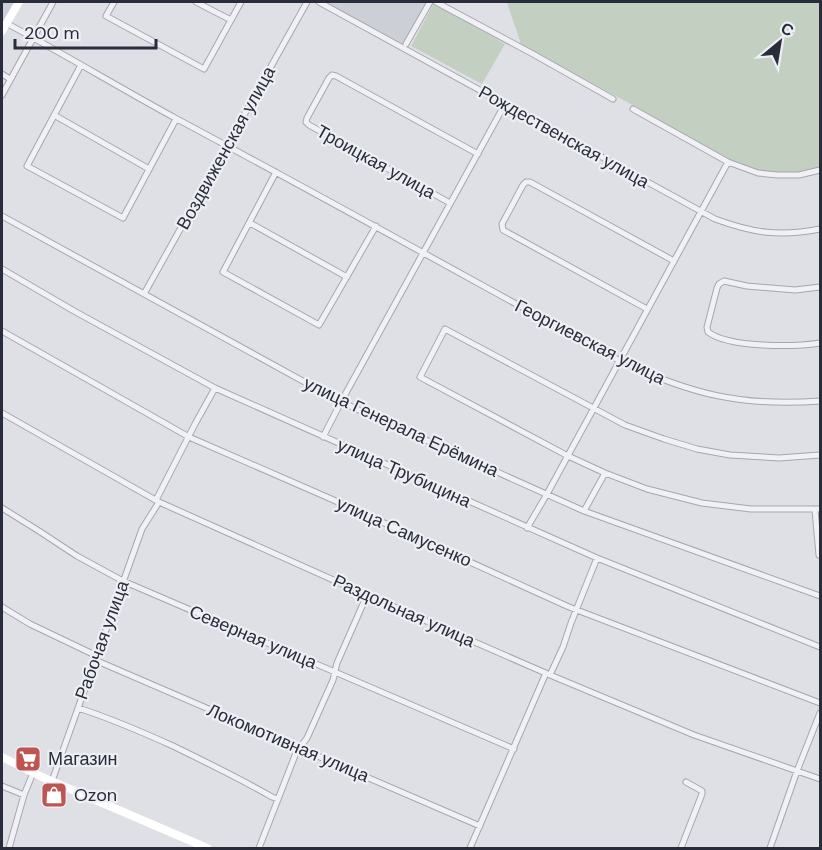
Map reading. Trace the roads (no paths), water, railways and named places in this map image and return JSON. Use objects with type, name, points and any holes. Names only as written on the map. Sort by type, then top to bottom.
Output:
[{"type":"main road","points":[[2,32],[19,2]]},
{"type":"main road","points":[[2,757],[52,782],[207,849]]},
{"type":"street","points":[[2,95],[53,2]]},
{"type":"street","points":[[114,2],[106,16],[204,69],[241,2]]},
{"type":"street","points":[[196,2],[231,21]]},
{"type":"street","name":"Воздвиженская улица","points":[[144,294],[307,2]]},
{"type":"street","name":"Рождественская улица","points":[[319,2],[701,212],[735,226],[775,234],[797,234],[820,230]]},
{"type":"street","points":[[406,44],[430,2]]},
{"type":"street","points":[[436,2],[613,99]]},
{"type":"street","name":"Георгиевская улица","points":[[6,23],[423,254],[645,373],[706,394],[739,400],[794,403],[820,401]]},
{"type":"street","points":[[81,65],[27,166],[123,218],[176,118]]},
{"type":"street","points":[[2,74],[10,79]]},
{"type":"street","name":"Троицкая улица","points":[[450,203],[309,125],[306,122],[307,118],[318,98],[332,75],[336,76],[478,154]]},
{"type":"street","name":"Троицкая улица","points":[[323,437],[505,104]]},
{"type":"street","points":[[633,109],[728,162],[758,173],[799,175],[820,170]]},
{"type":"street","points":[[54,116],[149,169]]},
{"type":"street","points":[[527,528],[728,162]]},
{"type":"street","points":[[276,172],[223,272],[319,325],[376,226]]},
{"type":"street","points":[[647,309],[503,230],[502,224],[526,182],[530,182],[674,261]]},
{"type":"street","name":"улица Генерала Ерёмина","points":[[2,216],[341,402],[584,511],[820,596]]},
{"type":"street","points":[[249,223],[347,277]]},
{"type":"street","points":[[820,230],[820,237]]},
{"type":"street","name":"улица Трубицина","points":[[2,269],[215,388],[597,558],[820,647]]},
{"type":"street","points":[[820,287],[795,290],[747,286],[724,281],[717,288],[707,327],[708,332],[714,336],[744,343],[803,346],[820,343]]},
{"type":"street","points":[[819,555],[818,509],[751,509],[702,503],[647,489],[568,456],[420,377],[445,329],[625,425],[664,439],[730,455],[779,458],[820,455]]},
{"type":"street","name":"улица Самусенко","points":[[2,332],[189,437],[576,609],[820,703]]},
{"type":"street","name":"Рабочая улица","points":[[52,782],[142,529],[215,388]]},
{"type":"street","name":"Раздольная улица","points":[[2,412],[157,501],[548,674],[694,735],[820,779]]},
{"type":"street","points":[[584,511],[605,473]]},
{"type":"street","name":"Северная улица","points":[[2,508],[76,556],[123,581],[514,749]]},
{"type":"street","points":[[470,849],[548,674],[563,647],[597,558]]},
{"type":"street","points":[[259,849],[296,753],[307,738],[367,595]]},
{"type":"street","name":"Локомотивная улица","points":[[2,607],[96,658],[480,826]]},
{"type":"street","points":[[78,708],[102,716],[216,766],[278,799]]},
{"type":"street","points":[[770,849],[820,713]]},
{"type":"street","points":[[9,849],[24,795],[33,773]]},
{"type":"street","points":[[681,849],[702,794],[699,788],[686,782]]},
{"type":"street","points":[[2,786],[24,795]]},
{"type":"place","name":"Магазин","points":[[28,759]]},
{"type":"place","name":"Ozon","points":[[54,795]]}]
